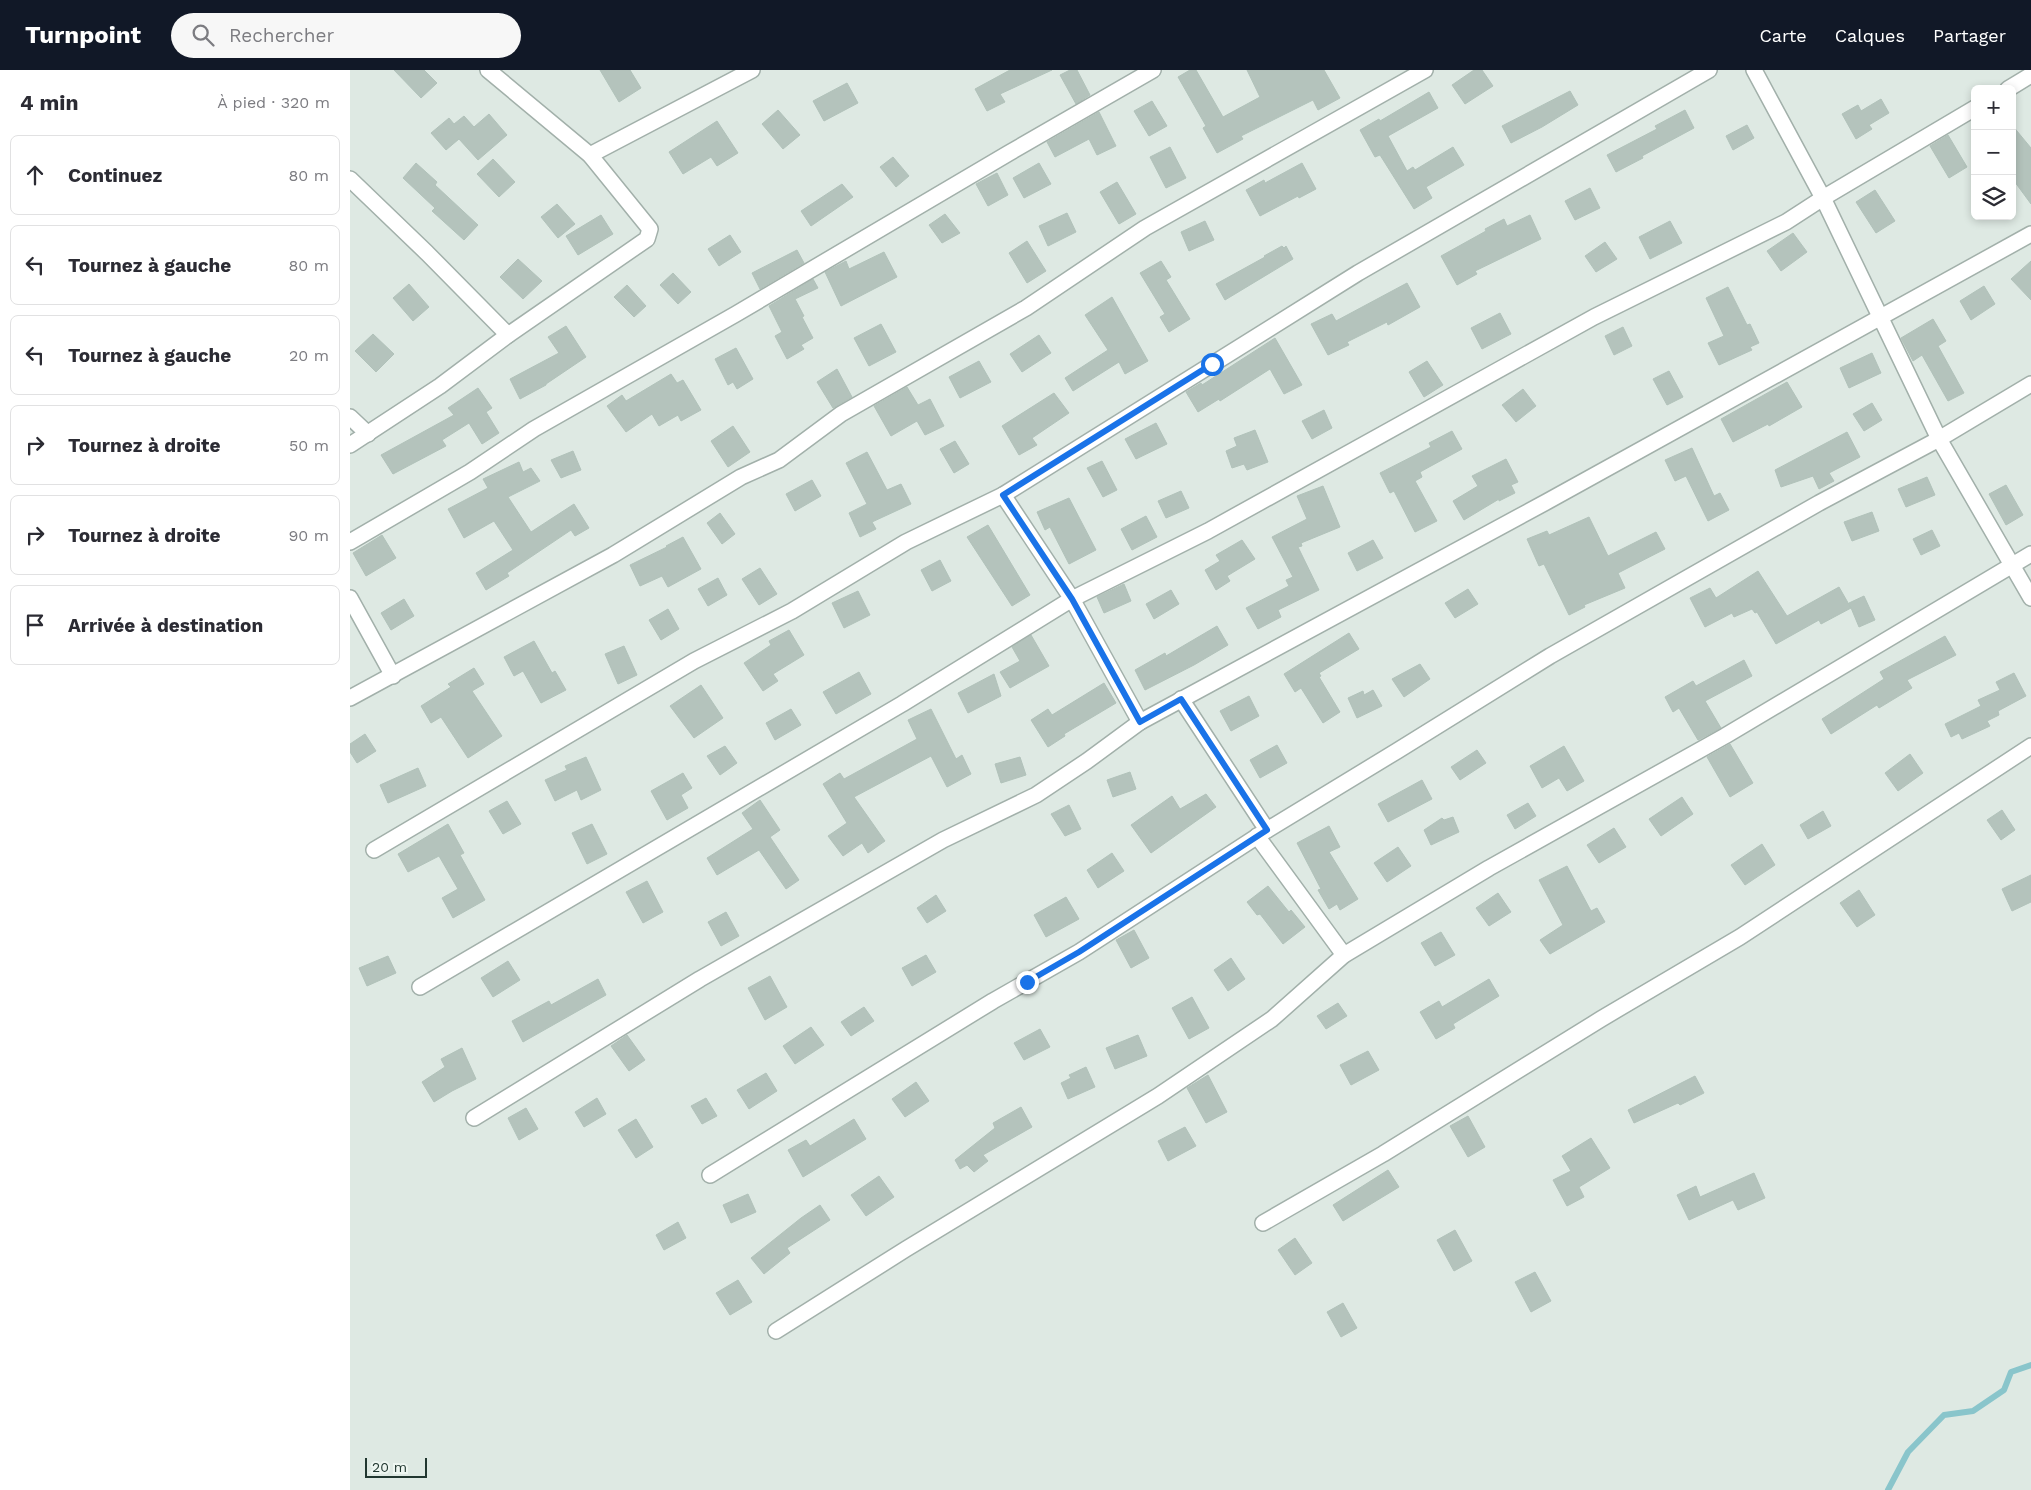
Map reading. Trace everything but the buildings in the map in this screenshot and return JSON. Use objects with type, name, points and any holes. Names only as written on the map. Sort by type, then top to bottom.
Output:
[{"type":"street","points":[[350,445],[440,386],[508,335],[646,239],[650,229],[590,155],[488,70]]},
{"type":"street","points":[[590,155],[752,70]]},
{"type":"street","points":[[350,542],[470,472],[534,429],[710,329],[1153,70]]},
{"type":"street","points":[[350,698],[612,555],[741,477],[779,460],[841,414],[1026,308],[1145,228],[1425,70]]},
{"type":"street","points":[[374,850],[694,661],[792,610],[906,542],[1003,495],[1358,273],[1709,70]]},
{"type":"street","points":[[1754,70],[1823,198],[1939,439],[2031,598]]},
{"type":"street","points":[[2015,85],[2031,75]]},
{"type":"street","points":[[420,987],[902,704],[1072,599],[1208,531],[1594,318],[1786,222],[1971,110]]},
{"type":"street","points":[[350,179],[508,335]]},
{"type":"street","points":[[474,1118],[709,974],[943,840],[1036,795],[1140,722],[1443,558],[2031,234]]},
{"type":"street","points":[[710,1175],[993,1001],[1079,952],[1262,833],[1550,656],[1819,503],[1939,439],[2031,384]]},
{"type":"street","points":[[350,417],[368,434]]},
{"type":"street","points":[[1003,495],[1072,599],[1140,722]]},
{"type":"street","points":[[776,1331],[906,1249],[1158,1096],[1272,1019],[1344,955],[1490,868],[1724,736],[2031,554]]},
{"type":"street","points":[[350,598],[393,676]]},
{"type":"street","points":[[1181,699],[1262,833],[1344,955]]},
{"type":"street","points":[[1263,1223],[1382,1154],[1601,1019],[1740,937],[2031,746]]},
{"type":"waterway","points":[[1888,1490],[1908,1452],[1944,1415],[1973,1411],[2004,1390],[2011,1372],[2031,1365]]},
{"type":"route","points":[[1027,982],[1079,952],[1267,830],[1181,699],[1140,722],[1072,599],[1003,495],[1212,364]]}]
